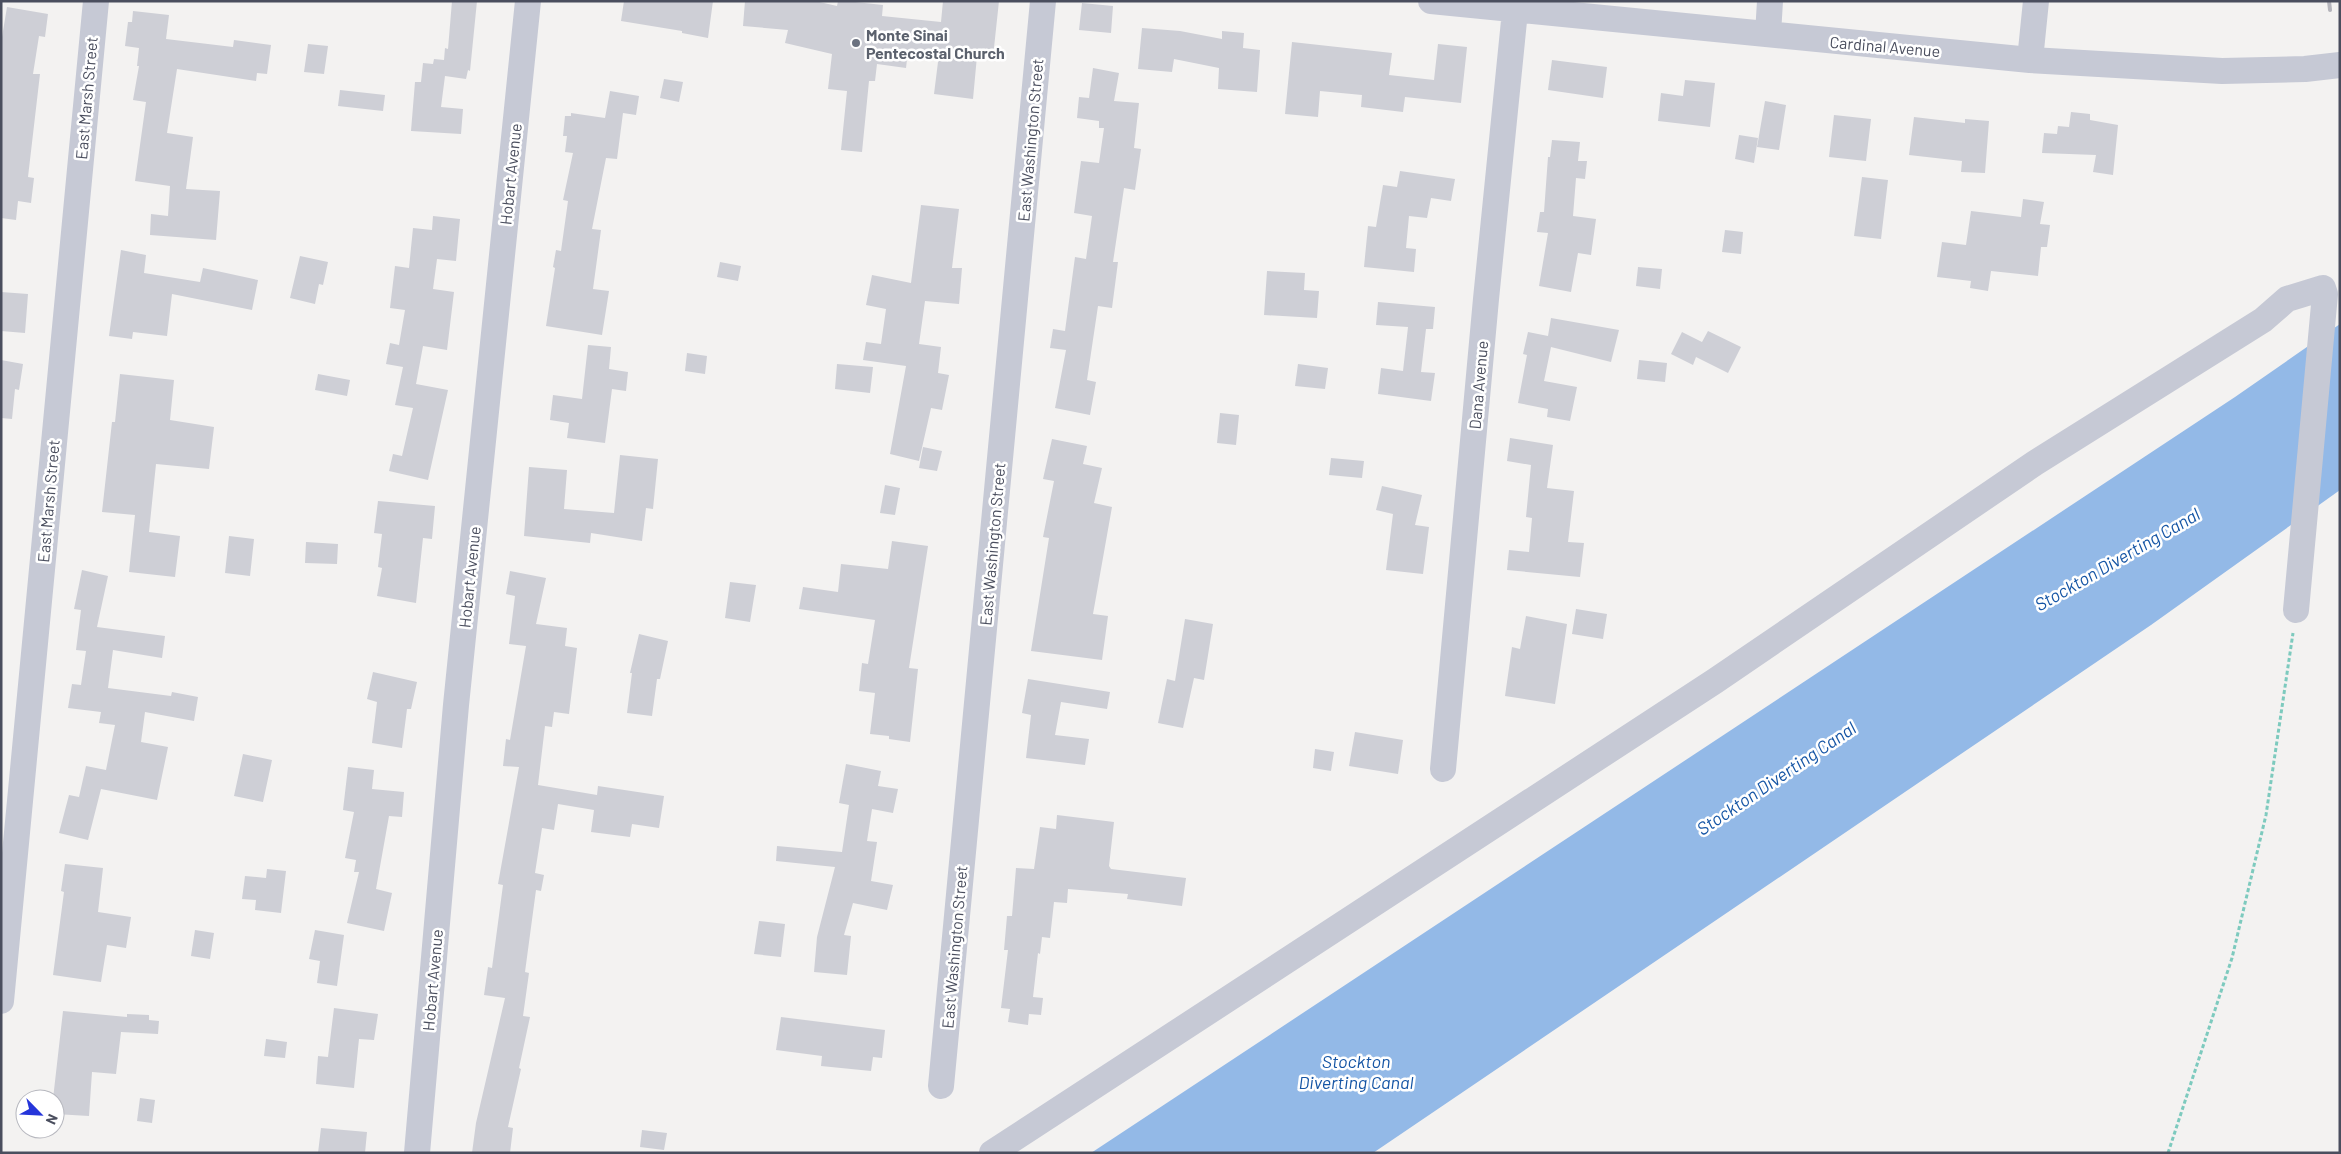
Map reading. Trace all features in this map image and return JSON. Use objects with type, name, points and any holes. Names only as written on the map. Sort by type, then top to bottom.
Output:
[{"type":"street","name":"East Marsh Street","points":[[1,1000],[6,909],[96,1]]},
{"type":"street","name":"Hobart Avenue","points":[[417,1153],[456,705],[528,1]]},
{"type":"street","name":"East Washington Street","points":[[941,1086],[1043,1]]},
{"type":"street","name":"Cardinal Avenue","points":[[1431,1],[1516,5],[1768,34],[2030,60],[2222,71],[2305,69],[2340,64]]},
{"type":"street","points":[[1768,34],[1770,1]]},
{"type":"street","points":[[2030,60],[2036,1]]},
{"type":"street","name":"Dana Avenue","points":[[1443,769],[1486,299],[1516,5]]},
{"type":"street","points":[[992,1153],[1715,681],[2035,463],[2263,320],[2287,299],[2323,288],[2325,294],[2296,610]]},
{"type":"path","points":[[2168,1153],[2232,958],[2266,816],[2296,610]]},
{"type":"water","name":"Stockton Diverting Canal","points":[[2340,324],[2340,490],[2151,625],[1373,1153],[1091,1153],[2235,397]]},
{"type":"building","points":[[452,1],[477,1],[470,71],[468,70],[466,79],[445,76],[441,107],[463,109],[461,134],[411,131],[415,82],[421,82],[423,63],[433,64],[434,59],[444,60],[445,48],[448,49]]},
{"type":"building","points":[[624,1],[713,1],[708,38],[682,33],[682,31],[621,21]]},
{"type":"building","points":[[745,1],[815,1],[837,6],[838,1],[846,1],[883,5],[882,16],[941,22],[943,1],[999,1],[993,57],[977,56],[973,99],[934,94],[939,54],[908,51],[906,68],[877,64],[875,81],[869,81],[862,152],[841,150],[847,91],[828,89],[832,54],[785,43],[788,30],[743,26]]},
{"type":"building","points":[[1082,3],[1113,6],[1111,33],[1079,30]]},
{"type":"building","points":[[7,7],[48,14],[45,37],[39,36],[33,74],[40,74],[28,177],[34,178],[31,203],[18,201],[16,220],[1,218],[1,43]]},
{"type":"building","points":[[133,11],[169,15],[166,39],[233,47],[234,40],[271,45],[267,74],[257,73],[256,81],[177,69],[167,133],[193,137],[186,189],[220,191],[216,240],[150,235],[151,214],[168,216],[170,186],[135,181],[146,102],[133,100],[139,66],[137,66],[139,48],[125,46],[128,22],[132,22]]},
{"type":"building","points":[[1142,28],[1180,31],[1222,39],[1222,31],[1244,33],[1243,48],[1260,50],[1257,92],[1218,89],[1219,68],[1174,59],[1172,72],[1138,69]]},
{"type":"building","points":[[1292,42],[1392,53],[1389,75],[1434,80],[1438,44],[1467,47],[1461,103],[1405,97],[1403,112],[1361,107],[1362,95],[1320,91],[1318,117],[1285,114]]},
{"type":"building","points":[[308,44],[328,46],[324,74],[304,72]]},
{"type":"building","points":[[1552,60],[1607,67],[1603,98],[1548,90]]},
{"type":"building","points":[[1093,68],[1119,73],[1114,101],[1139,103],[1134,148],[1141,149],[1135,190],[1124,188],[1113,262],[1118,262],[1112,308],[1098,306],[1087,380],[1096,382],[1090,415],[1055,408],[1066,350],[1050,348],[1053,329],[1065,331],[1075,257],[1086,259],[1092,216],[1074,213],[1081,161],[1099,163],[1104,128],[1099,128],[1099,121],[1077,118],[1079,97],[1089,98]]},
{"type":"building","points":[[664,79],[683,82],[679,102],[660,98]]},
{"type":"building","points":[[1685,80],[1715,83],[1710,127],[1658,121],[1661,93],[1683,96]]},
{"type":"building","points":[[340,90],[385,95],[383,111],[338,106]]},
{"type":"building","points":[[610,91],[639,96],[636,115],[623,113],[617,159],[606,158],[592,229],[601,230],[593,289],[609,291],[602,335],[546,326],[556,250],[561,251],[568,201],[563,200],[573,153],[565,152],[567,136],[563,136],[565,116],[571,116],[571,113],[605,118]]},
{"type":"building","points":[[1765,101],[1786,105],[1779,150],[1757,147]]},
{"type":"building","points":[[2071,112],[2090,114],[2090,120],[2118,125],[2113,175],[2093,172],[2096,155],[2042,153],[2044,133],[2057,134],[2058,126],[2069,127]]},
{"type":"building","points":[[1834,115],[1871,119],[1866,161],[1829,157]]},
{"type":"building","points":[[1914,117],[1965,123],[1965,119],[1989,121],[1985,173],[1961,172],[1962,161],[1909,155]]},
{"type":"building","points":[[1739,135],[1758,138],[1754,163],[1735,159]]},
{"type":"building","points":[[1552,140],[1580,142],[1578,161],[1587,161],[1585,179],[1576,178],[1573,216],[1596,219],[1591,255],[1578,253],[1571,292],[1539,286],[1548,233],[1537,232],[1540,212],[1544,212],[1548,157],[1550,157]]},
{"type":"building","points":[[1400,171],[1455,179],[1451,201],[1431,198],[1427,218],[1409,216],[1406,248],[1416,249],[1414,272],[1364,267],[1368,226],[1376,227],[1383,185],[1397,187]]},
{"type":"building","points":[[1862,177],[1888,180],[1881,239],[1854,236]]},
{"type":"building","points":[[2023,199],[2044,202],[2040,224],[2050,225],[2047,247],[2041,247],[2038,276],[1991,271],[1988,291],[1970,288],[1971,281],[1937,277],[1942,242],[1966,245],[1971,211],[2021,217]]},
{"type":"building","points":[[921,205],[959,209],[952,268],[962,268],[959,304],[925,301],[919,344],[941,347],[938,373],[949,375],[942,410],[931,408],[919,461],[890,454],[906,366],[863,360],[866,342],[881,344],[886,309],[866,305],[872,275],[911,283]]},
{"type":"building","points":[[433,216],[460,219],[456,261],[437,259],[433,289],[454,292],[447,350],[423,346],[416,384],[448,390],[428,480],[389,471],[393,454],[402,456],[413,408],[395,405],[403,367],[386,364],[390,343],[399,345],[405,310],[390,308],[395,266],[409,268],[413,228],[432,230]]},
{"type":"building","points":[[1725,230],[1743,232],[1741,254],[1722,252]]},
{"type":"building","points":[[121,250],[146,255],[144,273],[200,282],[203,268],[258,280],[252,310],[172,294],[167,336],[133,332],[132,339],[109,336]]},
{"type":"building","points":[[300,256],[328,262],[323,285],[319,284],[315,304],[290,298]]},
{"type":"building","points":[[720,262],[741,266],[738,281],[717,277]]},
{"type":"building","points":[[1638,267],[1662,269],[1660,289],[1636,286]]},
{"type":"building","points":[[1267,271],[1305,273],[1304,290],[1319,291],[1317,318],[1264,315]]},
{"type":"building","points":[[1,292],[28,294],[25,333],[1,331]]},
{"type":"building","points":[[1378,302],[1435,307],[1433,329],[1426,329],[1421,372],[1435,373],[1431,401],[1378,394],[1381,368],[1403,371],[1408,327],[1376,325]]},
{"type":"building","points":[[1551,318],[1619,330],[1611,362],[1551,347],[1544,381],[1577,387],[1570,421],[1547,417],[1548,409],[1518,403],[1527,355],[1523,354],[1528,332],[1548,336]]},
{"type":"building","points":[[1708,331],[1741,347],[1728,373],[1696,357],[1693,365],[1671,354],[1682,332],[1702,342]]},
{"type":"building","points":[[588,345],[611,347],[609,369],[628,372],[626,391],[612,389],[605,443],[567,438],[569,423],[550,420],[553,395],[582,399]]},
{"type":"building","points":[[687,353],[707,356],[705,374],[685,371]]},
{"type":"building","points":[[1,360],[23,364],[19,390],[15,389],[12,419],[1,418]]},
{"type":"building","points":[[1639,360],[1667,363],[1665,382],[1637,379]]},
{"type":"building","points":[[837,364],[873,367],[870,393],[835,389]]},
{"type":"building","points":[[1298,364],[1328,368],[1325,389],[1295,386]]},
{"type":"building","points":[[120,374],[174,380],[170,420],[214,427],[209,469],[156,464],[149,532],[180,536],[175,577],[129,572],[135,515],[102,512],[112,422],[115,422]]},
{"type":"building","points":[[318,374],[350,380],[347,396],[315,390]]},
{"type":"building","points":[[1220,413],[1239,415],[1236,445],[1217,443]]},
{"type":"building","points":[[1510,438],[1553,445],[1547,488],[1574,491],[1568,542],[1584,543],[1580,577],[1507,570],[1509,550],[1529,552],[1532,518],[1526,517],[1531,465],[1507,461]]},
{"type":"building","points":[[1052,439],[1087,446],[1083,464],[1102,468],[1094,503],[1112,507],[1093,614],[1108,616],[1102,660],[1031,651],[1049,538],[1043,537],[1054,481],[1043,479]]},
{"type":"building","points":[[923,447],[942,451],[937,471],[919,468]]},
{"type":"building","points":[[620,455],[658,459],[653,509],[646,508],[642,541],[591,533],[590,543],[524,536],[529,467],[567,470],[564,509],[614,513]]},
{"type":"building","points":[[1331,458],[1364,461],[1362,478],[1329,475]]},
{"type":"building","points":[[885,485],[900,488],[895,515],[880,513]]},
{"type":"building","points":[[1382,486],[1422,495],[1415,525],[1429,527],[1423,574],[1386,570],[1393,514],[1376,510]]},
{"type":"building","points":[[378,501],[435,506],[432,539],[423,538],[416,603],[377,596],[382,568],[378,567],[382,534],[374,533]]},
{"type":"building","points":[[229,536],[254,539],[250,576],[225,573]]},
{"type":"building","points":[[892,541],[928,546],[909,668],[918,669],[910,742],[889,739],[889,736],[870,734],[875,693],[859,691],[862,663],[868,664],[875,620],[799,609],[803,587],[838,592],[841,564],[888,569]]},
{"type":"building","points":[[306,542],[338,544],[337,564],[305,563]]},
{"type":"building","points":[[82,570],[108,576],[97,627],[165,636],[162,658],[113,650],[108,688],[171,696],[172,692],[198,697],[194,721],[145,712],[141,742],[168,747],[157,800],[101,789],[88,840],[59,833],[69,795],[79,797],[86,766],[106,770],[115,725],[99,723],[101,712],[68,708],[72,684],[81,685],[86,651],[76,650],[81,610],[74,609]]},
{"type":"building","points":[[510,571],[546,578],[536,624],[567,628],[565,646],[577,648],[569,714],[554,712],[552,727],[545,726],[538,785],[597,795],[598,786],[664,796],[659,828],[632,824],[630,837],[591,832],[594,810],[558,804],[554,830],[542,828],[535,873],[544,875],[541,891],[536,890],[525,972],[529,973],[523,1016],[530,1017],[508,1127],[513,1128],[510,1153],[472,1153],[476,1123],[505,998],[484,995],[488,967],[492,968],[503,885],[498,884],[519,767],[503,766],[506,739],[510,740],[526,646],[509,644],[515,596],[506,594]]},
{"type":"building","points":[[730,582],[756,585],[750,622],[725,618]]},
{"type":"building","points":[[1576,609],[1607,614],[1603,639],[1572,634]]},
{"type":"building","points":[[1526,616],[1567,624],[1555,704],[1505,696],[1512,647],[1520,649]]},
{"type":"building","points":[[1185,619],[1213,624],[1204,680],[1194,678],[1183,728],[1158,723],[1167,679],[1175,681]]},
{"type":"building","points":[[639,634],[668,641],[660,679],[657,679],[652,716],[627,713],[632,673],[630,673]]},
{"type":"building","points":[[373,672],[417,682],[411,709],[407,709],[402,748],[372,743],[377,702],[367,699]]},
{"type":"building","points":[[1028,679],[1110,692],[1107,709],[1061,702],[1055,735],[1089,739],[1085,765],[1026,758],[1031,715],[1022,713]]},
{"type":"building","points":[[1355,732],[1403,740],[1398,774],[1349,766]]},
{"type":"building","points":[[1315,749],[1334,752],[1331,771],[1313,768]]},
{"type":"building","points":[[243,754],[272,760],[263,802],[234,796]]},
{"type":"building","points":[[846,764],[881,771],[878,786],[898,789],[893,813],[872,809],[867,841],[877,842],[871,881],[893,885],[887,910],[853,903],[844,935],[851,936],[847,975],[814,972],[817,937],[835,867],[776,861],[777,846],[842,852],[849,805],[839,803]]},
{"type":"building","points":[[348,767],[374,770],[372,789],[404,792],[402,817],[389,816],[376,889],[392,893],[384,931],[347,923],[359,872],[354,872],[356,860],[345,858],[354,812],[343,810]]},
{"type":"building","points":[[1057,815],[1114,822],[1109,866],[1111,869],[1186,878],[1182,906],[1127,899],[1128,894],[1068,889],[1067,903],[1054,902],[1050,938],[1042,937],[1040,954],[1038,953],[1033,997],[1043,998],[1041,1015],[1029,1014],[1028,1025],[1008,1022],[1010,1009],[1001,1008],[1008,950],[1004,950],[1007,916],[1012,916],[1016,868],[1034,869],[1040,827],[1056,829]]},
{"type":"building","points":[[65,864],[103,868],[98,912],[131,917],[126,948],[107,945],[101,982],[53,975],[64,892],[61,891]]},
{"type":"building","points":[[267,869],[286,871],[281,913],[255,910],[256,900],[242,899],[245,876],[266,878]]},
{"type":"building","points":[[759,921],[785,924],[781,957],[754,954]]},
{"type":"building","points":[[195,930],[214,933],[210,959],[191,956]]},
{"type":"building","points":[[315,930],[344,935],[337,986],[317,983],[320,961],[309,959]]},
{"type":"building","points":[[334,1008],[378,1014],[374,1040],[359,1039],[354,1088],[316,1084],[318,1056],[328,1057]]},
{"type":"building","points":[[63,1011],[127,1017],[127,1014],[149,1015],[149,1020],[159,1021],[158,1034],[121,1032],[116,1074],[92,1072],[89,1116],[65,1115],[65,1089],[54,1089]]},
{"type":"building","points":[[781,1017],[885,1030],[882,1058],[873,1057],[871,1071],[821,1066],[822,1056],[776,1050]]},
{"type":"building","points":[[266,1039],[287,1042],[285,1058],[264,1056]]},
{"type":"building","points":[[140,1098],[155,1100],[152,1123],[137,1121]]},
{"type":"building","points":[[321,1128],[367,1132],[365,1153],[318,1153]]},
{"type":"building","points":[[642,1130],[667,1133],[664,1150],[640,1147]]},
{"type":"railway","points":[[2329,1],[2330,10]]},
{"type":"place","name":"Monte Sinai Pentecostal Church","points":[[856,43]]}]
